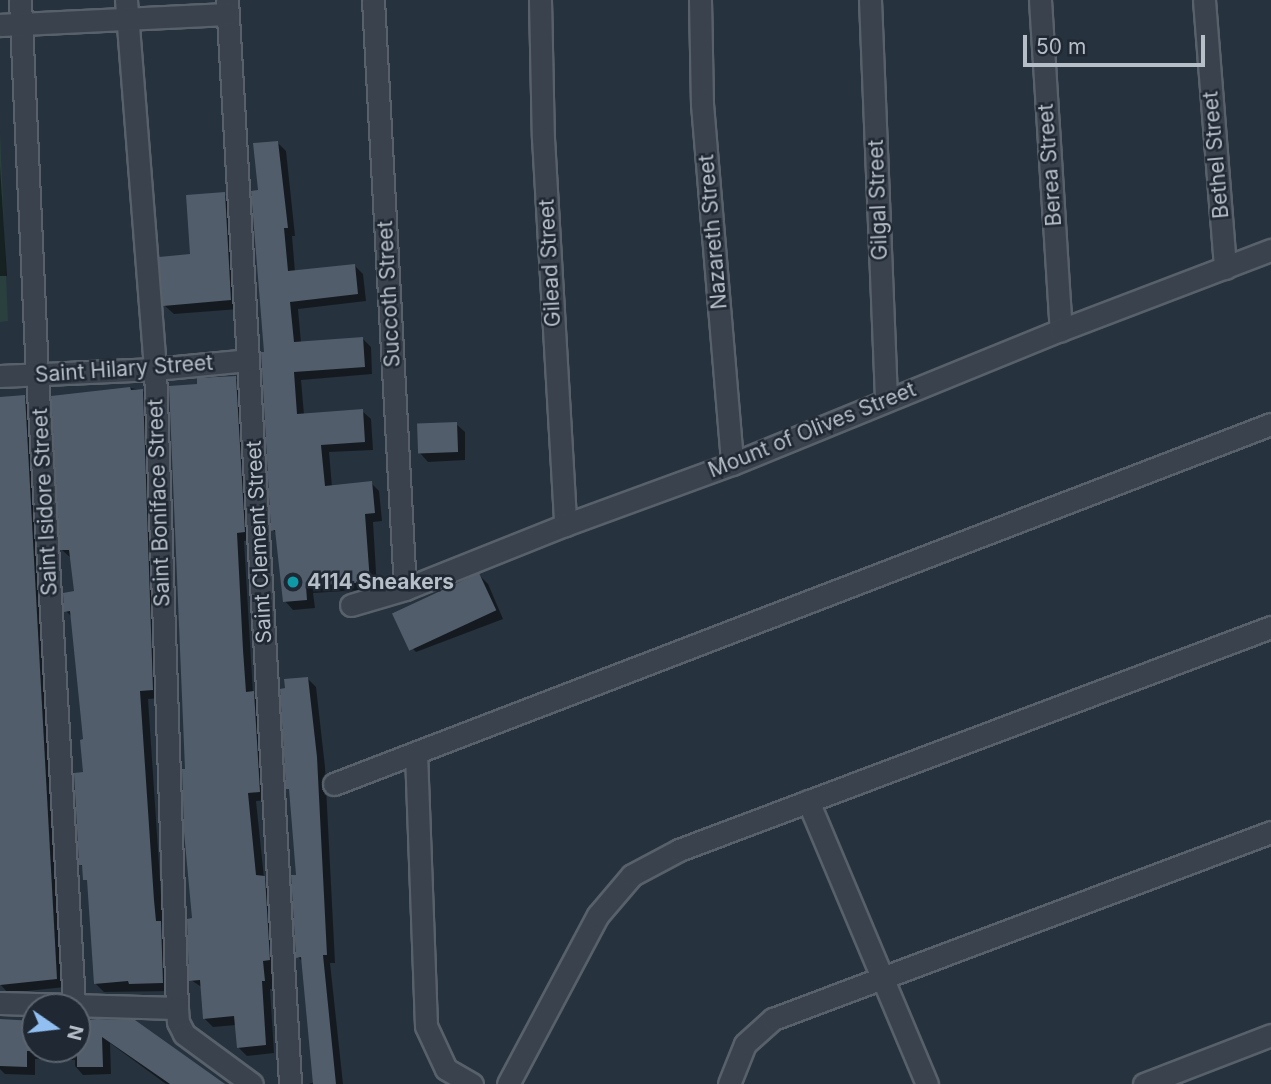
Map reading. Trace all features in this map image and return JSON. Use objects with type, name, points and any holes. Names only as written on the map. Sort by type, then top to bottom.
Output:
[{"type":"street","name":"Saint Isidore Street","points":[[20,0],[37,375],[73,993]]},
{"type":"street","name":"Succoth Street","points":[[373,0],[405,589]]},
{"type":"street","name":"Gilead Street","points":[[540,0],[543,138],[565,525]]},
{"type":"street","name":"Nazareth Street","points":[[700,0],[702,104],[732,464]]},
{"type":"street","name":"Gilgal Street","points":[[870,0],[886,400]]},
{"type":"street","name":"Berea Street","points":[[1040,0],[1061,330]]},
{"type":"street","name":"Bethel Street","points":[[1204,0],[1225,268]]},
{"type":"street","points":[[0,25],[22,26],[126,10],[227,7]]},
{"type":"street","name":"Saint Clement Street","points":[[227,7],[290,1084]]},
{"type":"street","name":"Saint Boniface Street","points":[[126,10],[155,369],[177,1008]]},
{"type":"street","name":"Mount of Olives Street","points":[[351,605],[405,589],[565,525],[732,464],[1061,330],[1271,250]]},
{"type":"street","name":"Saint Hilary Street","points":[[0,376],[155,369],[248,360]]},
{"type":"street","points":[[334,784],[1271,424]]},
{"type":"street","points":[[508,1084],[598,915],[632,875],[679,849],[1271,627]]},
{"type":"street","points":[[416,753],[426,1026],[446,1069],[472,1084]]},
{"type":"street","points":[[808,801],[927,1084]]},
{"type":"street","points":[[729,1084],[745,1044],[773,1019],[884,980],[1271,832]]},
{"type":"street","points":[[0,1003],[21,1003]]},
{"type":"street","points":[[91,1005],[177,1008],[178,1022],[184,1034],[252,1084]]},
{"type":"street","points":[[1144,1084],[1271,1035]]},
{"type":"green space","points":[[0,131],[8,321],[0,322]]},
{"type":"building","points":[[278,141],[288,228],[284,228],[288,271],[355,264],[358,294],[290,302],[294,342],[363,337],[365,367],[294,372],[297,414],[363,409],[365,442],[321,445],[325,486],[372,481],[375,513],[365,514],[370,582],[306,586],[307,600],[283,602],[275,530],[271,531],[261,352],[264,352],[251,191],[258,190],[253,143]]},
{"type":"building","points":[[225,192],[231,300],[163,306],[159,257],[190,254],[186,195]]},
{"type":"building","points":[[236,376],[245,532],[237,533],[243,650],[246,692],[254,691],[260,792],[248,793],[256,875],[265,876],[270,960],[263,961],[265,981],[262,981],[266,1045],[237,1048],[234,1016],[203,1019],[200,980],[189,981],[187,919],[192,918],[184,832],[182,769],[185,769],[169,386],[197,384],[197,378]]},
{"type":"building","points":[[130,387],[131,390],[143,389],[153,690],[140,691],[154,900],[156,921],[161,921],[163,983],[129,984],[128,981],[94,984],[87,880],[83,880],[82,865],[79,865],[74,773],[83,772],[80,740],[83,739],[70,611],[64,612],[63,593],[74,591],[69,550],[60,550],[51,396]]},
{"type":"building","points":[[25,395],[57,979],[0,985],[0,397]]},
{"type":"building","points":[[457,422],[458,452],[418,453],[417,423]]},
{"type":"building","points":[[479,573],[496,610],[409,651],[392,614]]},
{"type":"building","points":[[308,677],[317,757],[327,955],[323,955],[336,1084],[313,1084],[301,957],[296,958],[291,875],[296,875],[289,789],[286,789],[280,689],[285,688],[284,679]]},
{"type":"building","points":[[0,1019],[21,1020],[21,1063],[27,1063],[27,1067],[0,1066]]},
{"type":"building","points":[[91,1020],[135,1020],[225,1084],[170,1084],[102,1037],[103,1067],[77,1067],[77,1063],[91,1063]]},
{"type":"place","name":"4114 Sneakers","points":[[293,582]]}]
